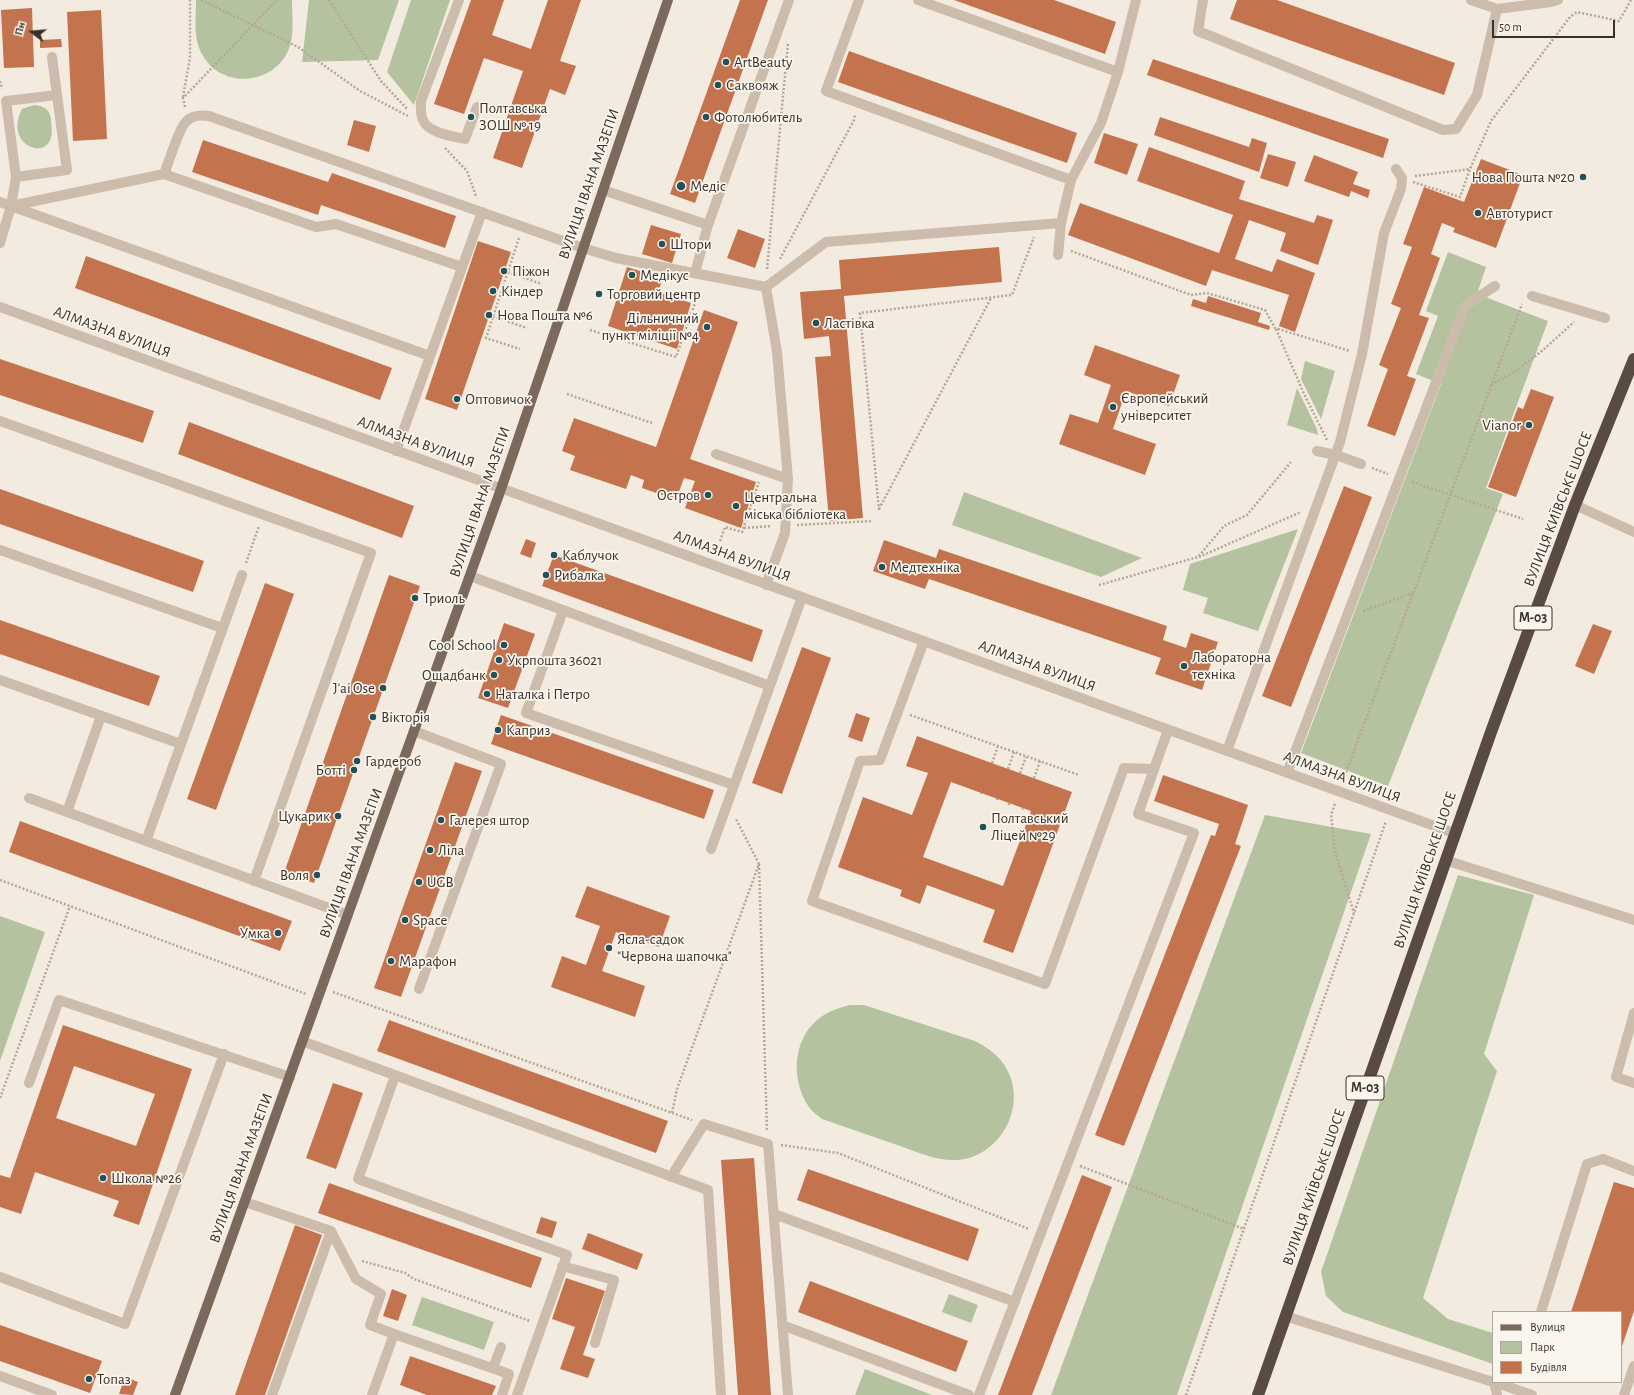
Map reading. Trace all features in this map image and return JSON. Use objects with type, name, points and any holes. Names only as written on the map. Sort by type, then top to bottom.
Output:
[{"type":"highway","name":"ВУЛИЦЯ КИЇВСЬКЕ ШОСЕ","points":[[1258,1395],[1454,833],[1575,505],[1634,359]]},
{"type":"main road","name":"ВУЛИЦЯ ІВАНА МАЗЕПИ","points":[[175,1395],[501,489],[668,0]]},
{"type":"street","points":[[459,0],[421,101],[421,112],[423,120],[429,128],[465,139],[477,106]]},
{"type":"street","points":[[695,273],[708,225],[790,0]]},
{"type":"street","points":[[859,0],[826,91],[1071,180]]},
{"type":"street","points":[[918,0],[1118,72]]},
{"type":"street","points":[[1058,251],[1061,223],[1071,180],[1101,123],[1118,72],[1136,0]]},
{"type":"street","points":[[1203,0],[1198,31],[1443,130],[1456,129],[1477,95],[1497,9]]},
{"type":"street","points":[[1471,0],[1497,9],[1558,0]]},
{"type":"street","points":[[16,177],[67,170],[52,57]]},
{"type":"street","points":[[0,242],[11,206],[16,177],[6,101],[57,95]]},
{"type":"street","points":[[164,174],[182,125],[188,119],[199,115],[209,116],[583,248],[616,258],[766,287],[826,242],[1061,223]]},
{"type":"street","points":[[1227,751],[1340,442],[1362,354],[1384,233],[1402,189],[1402,178],[1396,169]]},
{"type":"street","points":[[11,206],[164,174],[316,226],[336,224],[462,267]]},
{"type":"street","points":[[603,190],[708,225]]},
{"type":"street","points":[[0,202],[430,356]]},
{"type":"street","points":[[396,451],[482,212]]},
{"type":"street","points":[[1287,773],[1465,306],[1495,286]]},
{"type":"street","points":[[766,287],[777,352],[788,479],[784,533],[766,585]]},
{"type":"street","points":[[1532,296],[1605,318]]},
{"type":"street","name":"АЛМАЗНА ВУЛИЦЯ","points":[[0,308],[1454,833]]},
{"type":"street","points":[[0,421],[371,553],[254,881]]},
{"type":"street","points":[[1317,451],[1336,455],[1361,464]]},
{"type":"street","points":[[716,454],[788,479]]},
{"type":"street","points":[[1575,505],[1634,532]]},
{"type":"street","points":[[0,550],[222,628]]},
{"type":"street","points":[[146,841],[242,575]]},
{"type":"street","points":[[470,576],[770,686]]},
{"type":"street","points":[[711,849],[802,597]]},
{"type":"street","points":[[563,610],[526,712],[734,785]]},
{"type":"street","points":[[924,641],[880,760],[860,760],[812,901],[1045,984],[1124,768],[1154,769]]},
{"type":"street","points":[[0,680],[181,744]]},
{"type":"street","points":[[67,812],[101,716]]},
{"type":"street","points":[[979,1395],[1194,833],[1138,814],[1168,730]]},
{"type":"street","points":[[414,731],[501,764],[419,989]]},
{"type":"street","points":[[29,798],[348,915]]},
{"type":"street","points":[[1445,860],[1634,920]]},
{"type":"street","points":[[29,1082],[59,1000],[290,1077]]},
{"type":"street","points":[[1634,1013],[1616,1077],[1634,1083]]},
{"type":"street","points":[[302,1042],[708,1190],[721,1395]]},
{"type":"street","points":[[0,1277],[125,1324],[224,1054]]},
{"type":"street","points":[[395,1076],[358,1179],[567,1254],[517,1395]]},
{"type":"street","points":[[671,1177],[704,1124],[768,1144],[788,1395]]},
{"type":"street","points":[[1541,1311],[1587,1164],[1603,1160],[1634,1171]]},
{"type":"street","points":[[245,1202],[331,1232],[356,1279],[381,1294],[370,1325],[509,1374],[502,1395]]},
{"type":"street","points":[[774,1214],[1015,1302]]},
{"type":"street","points":[[272,1395],[331,1232]]},
{"type":"street","points":[[562,1266],[614,1280],[595,1343]]},
{"type":"street","points":[[1285,1316],[1492,1381]]},
{"type":"street","points":[[782,1324],[969,1395]]},
{"type":"street","points":[[372,1395],[394,1334]]},
{"type":"street","points":[[493,1368],[501,1348]]},
{"type":"street","points":[[1624,1395],[1634,1366]]},
{"type":"street","points":[[0,1376],[52,1395]]},
{"type":"street","points":[[1494,1383],[1497,1395]]},
{"type":"street","points":[[1500,1383],[1517,1386],[1532,1395]]},
{"type":"path","points":[[188,119],[183,98],[190,58],[190,0]]},
{"type":"path","points":[[201,0],[298,47],[360,91],[414,119]]},
{"type":"path","points":[[183,98],[277,0]]},
{"type":"path","points":[[1402,178],[1460,197],[1490,121],[1570,17],[1577,12],[1619,21],[1631,0]]},
{"type":"path","points":[[766,287],[789,39]]},
{"type":"path","points":[[777,266],[854,120],[857,102]]},
{"type":"path","points":[[1402,178],[1470,169]]},
{"type":"path","points":[[991,298],[879,510],[860,313],[1012,295],[1039,225]]},
{"type":"path","points":[[520,349],[486,338],[506,272],[523,227]]},
{"type":"path","points":[[1058,251],[1191,295],[1207,293],[1265,310],[1275,328],[1304,394],[1336,455]]},
{"type":"path","points":[[506,272],[542,284]]},
{"type":"path","points":[[1339,792],[1521,304],[1532,296]]},
{"type":"path","points":[[590,330],[676,357],[695,302]]},
{"type":"path","points":[[1491,385],[1516,371],[1532,359],[1585,312]]},
{"type":"path","points":[[489,315],[527,328]]},
{"type":"path","points":[[1275,328],[1362,354]]},
{"type":"path","points":[[567,394],[652,423]]},
{"type":"path","points":[[1198,557],[1224,526],[1247,515],[1291,462]]},
{"type":"path","points":[[1361,464],[1523,519]]},
{"type":"path","points":[[720,540],[726,527],[742,532],[763,470]]},
{"type":"path","points":[[1099,585],[1198,557],[1318,505]]},
{"type":"path","points":[[242,575],[263,514]]},
{"type":"path","points":[[744,528],[873,521]]},
{"type":"path","points":[[1346,617],[1413,593]]},
{"type":"path","points":[[898,711],[1079,775]]},
{"type":"path","points":[[992,763],[998,746]]},
{"type":"path","points":[[1008,769],[1014,752]]},
{"type":"path","points":[[1020,773],[1026,757]]},
{"type":"path","points":[[1034,778],[1040,761]]},
{"type":"path","points":[[728,802],[758,864],[768,1144],[838,1153],[1041,1234]]},
{"type":"path","points":[[1186,1395],[1390,810]]},
{"type":"path","points":[[1331,815],[1335,852],[1354,913]]},
{"type":"path","points":[[672,1113],[677,1089],[758,864]]},
{"type":"path","points":[[0,880],[318,998]]},
{"type":"path","points":[[0,1098],[70,906]]},
{"type":"path","points":[[322,988],[704,1124]]},
{"type":"path","points":[[1069,1161],[1244,1228]]},
{"type":"path","points":[[343,1255],[405,1274],[414,1279],[542,1326]]},
{"type":"green space","points":[[196,0],[292,0],[292,39],[288,51],[280,63],[259,77],[246,79],[233,78],[221,73],[210,65],[199,48],[196,35]]},
{"type":"green space","points":[[309,0],[399,0],[378,60],[302,62]]},
{"type":"green space","points":[[411,0],[450,0],[414,105],[387,72]]},
{"type":"green space","points":[[34,105],[45,108],[49,112],[51,119],[51,138],[47,145],[41,148],[34,148],[27,145],[21,139],[18,131],[18,121],[22,109]]},
{"type":"green space","points":[[1448,252],[1486,267],[1477,294],[1548,321],[1486,488],[1503,494],[1388,786],[1301,753],[1441,384],[1416,374],[1438,316],[1426,311]]},
{"type":"green space","points":[[1305,361],[1335,371],[1321,419],[1301,379]]},
{"type":"green space","points":[[1297,388],[1317,429],[1318,435],[1287,425]]},
{"type":"green space","points":[[964,492],[1142,558],[1101,577],[952,525]]},
{"type":"green space","points":[[1298,529],[1258,631],[1203,613],[1208,598],[1183,590],[1190,564]]},
{"type":"green space","points":[[1265,815],[1371,834],[1177,1395],[1051,1395]]},
{"type":"green space","points":[[1458,875],[1534,895],[1484,1054],[1497,1071],[1423,1298],[1448,1319],[1492,1333],[1492,1364],[1343,1312],[1326,1296],[1321,1272]]},
{"type":"green space","points":[[0,916],[45,932],[0,1061]]},
{"type":"green space","points":[[850,1005],[864,1005],[975,1041],[996,1055],[1004,1064],[1010,1076],[1014,1091],[1013,1106],[1009,1120],[1002,1133],[993,1144],[981,1153],[968,1158],[953,1160],[940,1159],[822,1119],[812,1110],[803,1096],[799,1083],[797,1057],[800,1045],[806,1033],[814,1023],[824,1015]]},
{"type":"green space","points":[[949,1294],[978,1305],[971,1323],[942,1312]]},
{"type":"green space","points":[[422,1297],[494,1322],[484,1350],[412,1325]]},
{"type":"green space","points":[[865,1369],[932,1395],[855,1395]]},
{"type":"building","points":[[471,0],[504,0],[492,35],[531,49],[548,0],[581,0],[560,61],[576,66],[565,95],[550,89],[522,168],[493,158],[523,71],[484,58],[464,114],[434,104]]},
{"type":"building","points":[[740,0],[768,0],[695,203],[670,194]]},
{"type":"building","points":[[954,0],[1054,0],[1116,22],[1105,54]]},
{"type":"building","points":[[1237,0],[1277,0],[1455,63],[1444,95],[1230,19]]},
{"type":"building","points":[[32,8],[34,67],[4,68],[1,10]]},
{"type":"building","points":[[101,10],[107,139],[73,141],[67,12]]},
{"type":"building","points":[[61,39],[62,47],[40,48],[40,40]]},
{"type":"building","points":[[849,51],[1077,133],[1067,163],[838,82]]},
{"type":"building","points":[[1153,59],[1389,139],[1383,158],[1147,75]]},
{"type":"building","points":[[1160,117],[1249,147],[1252,138],[1267,143],[1259,172],[1154,135]]},
{"type":"building","points":[[354,120],[376,126],[369,152],[347,145]]},
{"type":"building","points":[[1104,133],[1138,144],[1127,175],[1094,163]]},
{"type":"building","points":[[203,140],[328,182],[332,173],[456,216],[445,248],[321,205],[318,215],[192,172]]},
{"type":"building","points":[[1149,147],[1245,181],[1239,199],[1314,223],[1317,215],[1333,220],[1318,265],[1280,251],[1286,233],[1249,220],[1235,259],[1272,272],[1277,259],[1315,273],[1295,332],[1279,326],[1289,295],[1212,270],[1206,286],[1068,235],[1080,203],[1219,253],[1233,215],[1137,181]]},
{"type":"building","points":[[1268,154],[1296,162],[1288,187],[1260,178]]},
{"type":"building","points":[[1314,155],[1358,172],[1353,184],[1370,190],[1368,198],[1351,191],[1349,197],[1304,181]]},
{"type":"building","points":[[1481,159],[1523,175],[1496,248],[1453,232],[1455,228],[1442,223],[1431,254],[1440,258],[1419,315],[1429,318],[1407,376],[1416,379],[1395,436],[1367,426],[1388,369],[1379,365],[1401,308],[1391,304],[1412,247],[1403,244],[1424,187],[1464,202]]},
{"type":"building","points":[[651,225],[681,234],[672,263],[642,254]]},
{"type":"building","points":[[738,229],[765,239],[755,268],[727,258]]},
{"type":"building","points":[[478,241],[511,252],[457,410],[425,399]]},
{"type":"building","points":[[999,247],[1002,282],[844,296],[863,518],[829,521],[815,357],[831,356],[829,336],[804,339],[800,292],[841,289],[839,260]]},
{"type":"building","points":[[86,256],[392,368],[380,400],[75,288]]},
{"type":"building","points":[[627,267],[663,278],[658,292],[691,303],[677,349],[608,326]]},
{"type":"building","points":[[1208,296],[1261,313],[1258,322],[1270,326],[1269,330],[1191,306],[1193,299],[1206,303]]},
{"type":"building","points":[[704,310],[738,322],[690,459],[756,482],[741,528],[685,508],[695,481],[684,478],[676,500],[642,488],[644,480],[631,475],[626,489],[570,470],[575,456],[562,451],[574,418],[656,447]]},
{"type":"building","points":[[1095,345],[1180,375],[1169,406],[1126,391],[1113,429],[1156,444],[1145,475],[1059,444],[1070,414],[1098,423],[1111,385],[1084,375]]},
{"type":"building","points":[[0,359],[154,411],[143,443],[0,395]]},
{"type":"building","points":[[1531,389],[1554,397],[1516,497],[1488,487],[1518,407],[1523,409]]},
{"type":"building","points":[[189,422],[414,506],[402,538],[178,454]]},
{"type":"building","points":[[1344,486],[1372,497],[1291,707],[1262,696]]},
{"type":"building","points":[[0,489],[204,561],[193,592],[0,524]]},
{"type":"building","points":[[526,539],[536,543],[531,558],[520,554]]},
{"type":"building","points":[[884,540],[936,558],[939,549],[1167,626],[1163,640],[1186,648],[1191,633],[1218,642],[1202,690],[1155,674],[1161,658],[929,579],[925,589],[873,571]]},
{"type":"building","points":[[554,555],[763,630],[752,662],[542,586]]},
{"type":"building","points":[[389,575],[420,586],[314,883],[284,873]]},
{"type":"building","points":[[265,583],[294,594],[216,810],[187,799]]},
{"type":"building","points":[[0,620],[160,676],[149,706],[0,654]]},
{"type":"building","points":[[504,623],[535,634],[508,708],[478,698]]},
{"type":"building","points":[[1593,624],[1612,631],[1594,674],[1575,666]]},
{"type":"building","points":[[802,647],[831,658],[782,794],[752,783]]},
{"type":"building","points":[[856,713],[870,718],[862,742],[848,737]]},
{"type":"building","points":[[501,715],[714,790],[704,819],[491,744]]},
{"type":"building","points":[[917,736],[1072,792],[1013,953],[983,942],[995,910],[927,885],[920,904],[900,896],[902,890],[838,867],[863,797],[912,815],[928,773],[906,766]],"holes":[[[951,782],[1031,811],[1003,886],[923,857]]]},
{"type":"building","points":[[455,762],[482,771],[401,997],[374,988]]},
{"type":"building","points":[[1163,775],[1248,805],[1235,844],[1241,846],[1124,1146],[1095,1135],[1211,835],[1215,836],[1219,824],[1154,801]]},
{"type":"building","points":[[20,821],[292,921],[280,951],[9,852]]},
{"type":"building","points":[[587,886],[670,916],[659,947],[616,932],[602,971],[645,986],[635,1017],[551,987],[562,956],[586,965],[600,926],[575,917]]},
{"type":"building","points":[[389,1020],[668,1121],[656,1153],[377,1051]]},
{"type":"building","points":[[63,1025],[192,1069],[139,1225],[113,1216],[119,1201],[35,1172],[21,1214],[0,1207],[0,1175],[10,1178]],"holes":[[[74,1066],[155,1094],[136,1146],[56,1118]]]},
{"type":"building","points":[[333,1083],[363,1093],[336,1169],[306,1158]]},
{"type":"building","points":[[754,1158],[771,1395],[738,1395],[721,1160]]},
{"type":"building","points":[[808,1169],[979,1229],[968,1261],[797,1200]]},
{"type":"building","points":[[1082,1175],[1112,1187],[1032,1395],[998,1395]]},
{"type":"building","points":[[1614,1182],[1634,1188],[1634,1311],[1622,1346],[1622,1311],[1571,1311]]},
{"type":"building","points":[[329,1183],[542,1258],[531,1288],[318,1213]]},
{"type":"building","points":[[541,1217],[557,1222],[552,1238],[536,1233]]},
{"type":"building","points":[[295,1225],[322,1235],[265,1395],[235,1395]]},
{"type":"building","points":[[588,1233],[643,1254],[637,1270],[582,1249]]},
{"type":"building","points":[[566,1278],[605,1291],[583,1355],[595,1359],[588,1378],[560,1369],[575,1327],[552,1319]]},
{"type":"building","points":[[810,1281],[968,1341],[956,1372],[798,1312]]},
{"type":"building","points":[[392,1289],[407,1295],[398,1321],[383,1316]]},
{"type":"building","points":[[0,1325],[102,1361],[90,1393],[0,1361]]},
{"type":"building","points":[[410,1356],[496,1386],[492,1395],[427,1395],[400,1385]]},
{"type":"building","points":[[125,1377],[138,1382],[133,1395],[119,1394]]},
{"type":"place","name":"ArtBeauty","points":[[726,62]]},
{"type":"place","name":"Саквояж","points":[[718,85]]},
{"type":"place","name":"Полтавська ЗОШ № 19","points":[[471,117]]},
{"type":"place","name":"Фотолюбитель","points":[[706,117]]},
{"type":"place","name":"Нова Пошта №20","points":[[1583,177]]},
{"type":"place","name":"Медіс","points":[[681,186]]},
{"type":"place","name":"Автотурист","points":[[1478,213]]},
{"type":"place","name":"Штори","points":[[662,244]]},
{"type":"place","name":"Піжон","points":[[504,271]]},
{"type":"place","name":"Медікус","points":[[632,275]]},
{"type":"place","name":"Кіндер","points":[[493,291]]},
{"type":"place","name":"Торговий центр","points":[[599,294]]},
{"type":"place","name":"Нова Пошта №6","points":[[489,315]]},
{"type":"place","name":"Ластівка","points":[[816,323]]},
{"type":"place","name":"Дільничний пункт міліції №4","points":[[707,327]]},
{"type":"place","name":"Оптовичок","points":[[457,399]]},
{"type":"place","name":"Європейський університет","points":[[1113,407]]},
{"type":"place","name":"Vianor","points":[[1529,425]]},
{"type":"place","name":"Остров","points":[[708,495]]},
{"type":"place","name":"Центральна міська бібліотека","points":[[736,506]]},
{"type":"place","name":"Каблучок","points":[[554,555]]},
{"type":"place","name":"Медтехніка","points":[[882,567]]},
{"type":"place","name":"Рибалка","points":[[546,575]]},
{"type":"place","name":"Триоль","points":[[415,598]]},
{"type":"place","name":"Cool School","points":[[504,645]]},
{"type":"place","name":"Укрпошта 36021","points":[[499,660]]},
{"type":"place","name":"Лабораторна техніка","points":[[1184,666]]},
{"type":"place","name":"Ощадбанк","points":[[494,675]]},
{"type":"place","name":"J'ai Ose","points":[[383,688]]},
{"type":"place","name":"Наталка і Петро","points":[[487,694]]},
{"type":"place","name":"Вікторія","points":[[373,717]]},
{"type":"place","name":"Каприз","points":[[498,730]]},
{"type":"place","name":"Гардероб","points":[[357,761]]},
{"type":"place","name":"Ботті","points":[[354,770]]},
{"type":"place","name":"Цукарик","points":[[338,816]]},
{"type":"place","name":"Галерея штор","points":[[441,820]]},
{"type":"place","name":"Полтавський Ліцей №29","points":[[983,827]]},
{"type":"place","name":"Ліла","points":[[430,850]]},
{"type":"place","name":"Воля","points":[[317,875]]},
{"type":"place","name":"UGB","points":[[419,882]]},
{"type":"place","name":"Space","points":[[405,920]]},
{"type":"place","name":"Умка","points":[[278,933]]},
{"type":"place","name":"Ясла-садок \"Червона шапочка\"","points":[[609,948]]},
{"type":"place","name":"Марафон","points":[[391,961]]},
{"type":"place","name":"Школа №26","points":[[103,1178]]},
{"type":"place","name":"Топаз","points":[[89,1379]]}]
